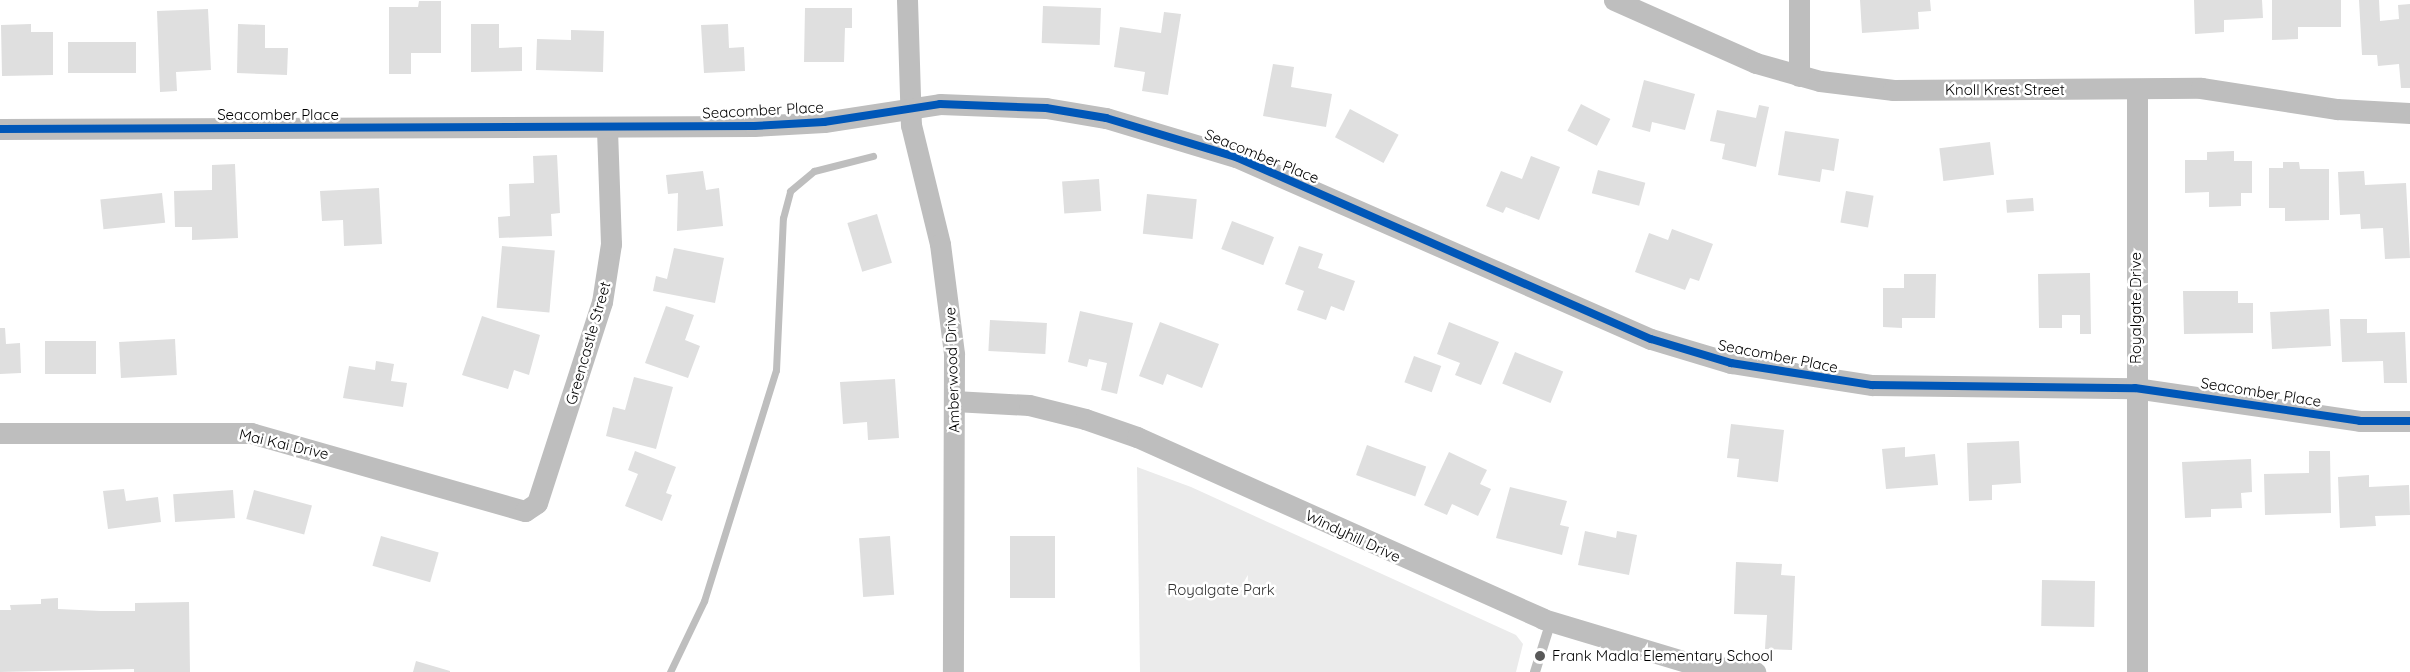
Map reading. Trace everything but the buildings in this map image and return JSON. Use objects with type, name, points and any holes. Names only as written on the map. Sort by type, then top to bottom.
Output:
[{"type":"street","name":"Amberwood Drive","points":[[907,0],[909,107],[950,299],[954,401],[953,672]]},
{"type":"street","name":"Knoll Krest Street","points":[[1614,0],[1756,63],[1799,76],[1893,90],[2201,88],[2337,109],[2410,113]]},
{"type":"street","points":[[1799,0],[1799,76]]},
{"type":"street","name":"Royalgate Drive","points":[[2137,89],[2135,388],[2137,672]]},
{"type":"street","name":"Seacomber Place","points":[[0,129],[607,128],[824,122],[909,107],[1000,104],[1046,108],[1106,118],[1187,140],[1236,157],[1652,339],[1731,363],[1872,385],[2135,388],[2360,421],[2410,421]]},
{"type":"street","name":"Greencastle Street","points":[[525,511],[537,503],[602,302],[611,244],[607,128]]},
{"type":"street","name":"Windyhill Drive","points":[[954,401],[1029,405],[1085,418],[1137,437],[1476,592],[1551,621],[1689,667],[1755,672]]},
{"type":"street","name":"Mai Kai Drive","points":[[0,433],[251,433],[525,511]]},
{"type":"lane","points":[[1535,672],[1551,621]]},
{"type":"green space","name":"Royalgate Park","points":[[1137,467],[1191,487],[1516,635],[1523,644],[1516,672],[1140,672]]},
{"type":"waterway","points":[[670,672],[704,601],[776,370],[783,218],[790,191],[814,171],[873,156]]},
{"type":"cycle path","points":[[0,129],[754,126],[824,122],[940,104],[1046,108],[1106,118],[1236,157],[1651,339],[1731,363],[1872,385],[2135,388],[2360,421],[2410,421]]},
{"type":"place","name":"Frank Madla Elementary School","points":[[1540,656]]}]
